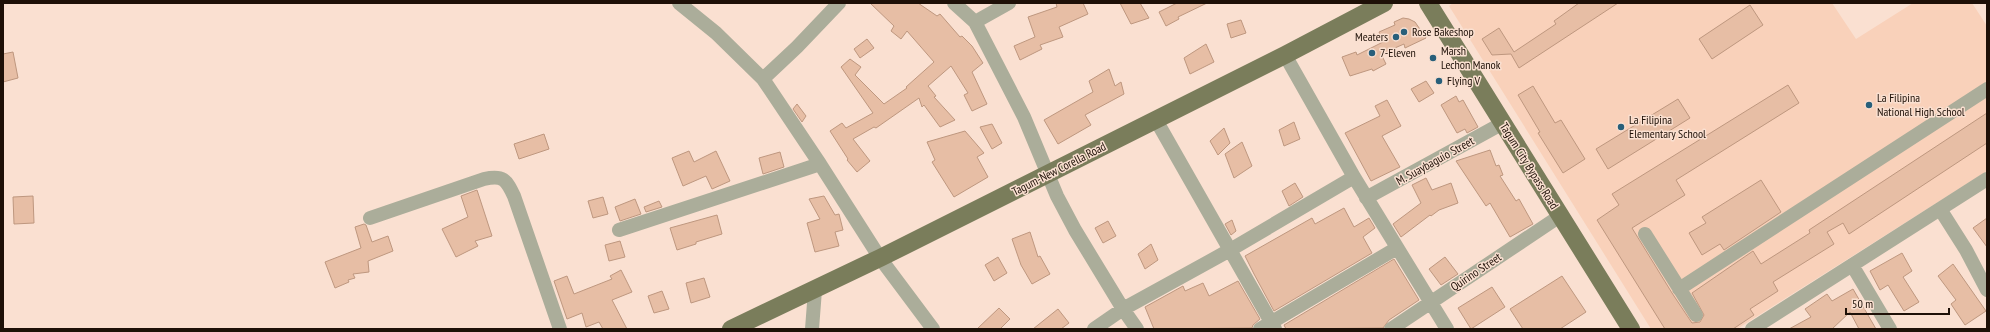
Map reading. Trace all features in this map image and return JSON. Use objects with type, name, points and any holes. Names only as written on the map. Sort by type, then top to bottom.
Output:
[{"type":"main road","name":"Tagum-New Corella Road","points":[[740,327],[1156,120],[1384,3]]},
{"type":"main road","name":"Tagum City Bypass Road","points":[[1428,3],[1631,329]]},
{"type":"street","points":[[679,3],[716,33],[763,79],[820,164],[880,258],[933,329]]},
{"type":"street","points":[[763,79],[797,47],[839,3]]},
{"type":"street","points":[[954,3],[975,22],[1024,117],[1048,174],[1075,230],[1123,309],[1137,329]]},
{"type":"street","points":[[975,22],[1009,3]]},
{"type":"street","points":[[1285,55],[1366,198],[1447,329]]},
{"type":"street","points":[[1679,289],[1987,89]]},
{"type":"street","points":[[1156,120],[1230,250],[1269,327],[1397,248]]},
{"type":"street","name":"M. Suaybaguio Street","points":[[1366,198],[1503,123]]},
{"type":"street","points":[[619,230],[820,164]]},
{"type":"street","points":[[370,218],[484,179],[495,177],[502,178],[508,184],[514,196],[560,329]]},
{"type":"street","points":[[1094,329],[1123,309],[1230,250],[1354,177]]},
{"type":"street","points":[[1752,329],[1987,179]]},
{"type":"street","points":[[1940,209],[1966,250],[1987,290]]},
{"type":"street","name":"Quirino Street","points":[[1391,329],[1560,216]]},
{"type":"street","points":[[1645,234],[1696,315]]},
{"type":"street","points":[[1852,265],[1890,329]]},
{"type":"street","points":[[812,329],[815,290]]},
{"type":"shaded area","name":"La Filipina National High School","points":[[1453,3],[1832,3],[1856,39],[1913,3],[1972,3],[1987,26],[1987,171],[1737,329],[1651,329],[1449,6]]},
{"type":"building","points":[[870,3],[918,3],[937,16],[940,14],[960,37],[962,36],[972,46],[983,63],[972,72],[987,104],[972,111],[964,95],[968,93],[951,66],[928,86],[936,96],[934,97],[955,120],[940,127],[924,105],[922,107],[919,98],[876,128],[874,127],[853,139],[870,161],[857,172],[847,160],[848,159],[830,131],[842,123],[846,128],[873,113],[841,67],[850,59],[861,67],[855,75],[884,104],[907,88],[906,87],[934,62],[907,31],[901,39],[891,31],[894,26]]},
{"type":"building","points":[[1056,3],[1083,3],[1088,14],[1059,27],[1063,37],[1040,45],[1042,49],[1020,60],[1014,46],[1035,37],[1028,17],[1057,7]]},
{"type":"building","points":[[1120,3],[1140,3],[1149,18],[1131,24]]},
{"type":"building","points":[[1177,3],[1207,3],[1178,17],[1179,19],[1166,26],[1159,12]]},
{"type":"building","points":[[1579,3],[1618,3],[1519,68],[1511,54],[1492,55],[1482,39],[1499,28],[1514,52],[1556,24],[1554,21]]},
{"type":"building","points":[[1750,5],[1763,25],[1712,59],[1699,39]]},
{"type":"building","points":[[1403,18],[1415,22],[1426,38],[1405,48],[1404,44],[1381,54],[1386,64],[1373,71],[1372,69],[1350,76],[1342,57],[1356,52],[1357,55],[1383,42],[1379,32],[1395,25],[1394,22]]},
{"type":"building","points":[[1241,20],[1246,33],[1231,38],[1227,24]]},
{"type":"building","points":[[867,39],[874,48],[860,58],[854,49]]},
{"type":"building","points":[[1206,44],[1214,62],[1190,74],[1184,58]]},
{"type":"building","points":[[13,52],[18,78],[3,82],[3,54]]},
{"type":"building","points":[[1109,69],[1115,86],[1121,82],[1124,94],[1085,115],[1091,125],[1058,144],[1044,120],[1093,92],[1089,81]]},
{"type":"building","points":[[1426,81],[1434,93],[1419,102],[1411,89]]},
{"type":"building","points":[[1788,85],[1799,103],[1676,180],[1685,195],[1632,228],[1692,323],[1700,322],[1704,315],[1692,293],[1753,251],[1761,264],[1810,233],[1809,230],[1987,113],[1987,143],[1849,234],[1843,223],[1827,232],[1834,244],[1773,282],[1778,291],[1750,309],[1754,315],[1733,329],[1665,329],[1597,220],[1619,205],[1612,194]]},
{"type":"building","points":[[1533,86],[1555,123],[1561,120],[1585,159],[1563,173],[1538,133],[1540,132],[1518,95]]},
{"type":"building","points":[[1456,96],[1459,102],[1463,100],[1478,127],[1467,133],[1465,129],[1457,133],[1441,105]]},
{"type":"building","points":[[1678,99],[1690,118],[1608,169],[1596,149]]},
{"type":"building","points":[[1387,100],[1401,126],[1382,136],[1400,167],[1371,181],[1345,133],[1380,116],[1375,106]]},
{"type":"building","points":[[797,104],[806,116],[802,122],[793,109]]},
{"type":"building","points":[[1294,122],[1300,139],[1284,146],[1279,130]]},
{"type":"building","points":[[992,124],[1002,143],[992,149],[980,127]]},
{"type":"building","points":[[1224,128],[1230,143],[1218,155],[1210,141]]},
{"type":"building","points":[[965,131],[984,153],[977,157],[988,177],[954,197],[932,162],[935,160],[927,142]]},
{"type":"building","points":[[544,134],[549,149],[519,159],[514,144]]},
{"type":"building","points":[[1242,142],[1252,166],[1234,178],[1225,154]]},
{"type":"building","points":[[1490,150],[1496,166],[1499,165],[1503,175],[1500,176],[1516,201],[1519,199],[1533,224],[1510,237],[1490,203],[1486,206],[1456,161]]},
{"type":"building","points":[[689,151],[694,162],[716,151],[730,181],[712,189],[706,176],[683,186],[672,158]]},
{"type":"building","points":[[780,152],[784,167],[763,174],[759,158]]},
{"type":"building","points":[[1426,178],[1432,190],[1451,183],[1458,203],[1439,210],[1431,216],[1430,215],[1401,237],[1393,224],[1421,203],[1412,185]]},
{"type":"building","points":[[1761,180],[1781,212],[1724,250],[1720,244],[1702,255],[1689,233],[1706,223],[1702,217]]},
{"type":"building","points":[[1295,183],[1303,197],[1289,206],[1282,191]]},
{"type":"building","points":[[477,190],[492,236],[475,241],[478,246],[456,257],[442,229],[468,217],[461,196]]},
{"type":"building","points":[[33,196],[34,223],[14,224],[13,197]]},
{"type":"building","points":[[824,196],[835,215],[839,214],[843,230],[835,232],[839,246],[815,252],[807,223],[820,219],[809,199]]},
{"type":"building","points":[[603,197],[608,214],[593,218],[588,201]]},
{"type":"building","points":[[635,199],[641,214],[620,221],[615,207]]},
{"type":"building","points":[[659,201],[662,207],[646,212],[644,207]]},
{"type":"building","points":[[1344,208],[1354,227],[1369,218],[1375,228],[1363,237],[1372,253],[1274,311],[1245,256],[1312,218],[1315,224]]},
{"type":"building","points":[[717,215],[722,234],[677,250],[670,228]]},
{"type":"building","points":[[1987,218],[1987,247],[1973,228]]},
{"type":"building","points":[[1232,220],[1236,231],[1231,235],[1225,224]]},
{"type":"building","points":[[1108,221],[1116,236],[1103,243],[1095,228]]},
{"type":"building","points":[[364,224],[366,225],[372,242],[388,236],[393,251],[368,261],[369,272],[353,274],[355,278],[348,280],[349,282],[335,288],[325,262],[361,248],[355,227]]},
{"type":"building","points":[[1030,232],[1038,257],[1040,256],[1050,274],[1032,284],[1021,265],[1012,239]]},
{"type":"building","points":[[620,241],[625,257],[609,261],[605,245]]},
{"type":"building","points":[[1151,244],[1158,260],[1145,269],[1138,254]]},
{"type":"building","points":[[1902,253],[1912,271],[1903,277],[1919,302],[1904,311],[1888,285],[1880,290],[1870,271]]},
{"type":"building","points":[[998,257],[1007,273],[994,281],[985,265]]},
{"type":"building","points":[[1445,257],[1458,274],[1441,285],[1429,269]]},
{"type":"building","points":[[1394,259],[1419,300],[1389,320],[1383,328],[1286,329],[1284,325]]},
{"type":"building","points":[[1953,264],[1986,311],[1965,325],[1951,304],[1956,300],[1938,276]]},
{"type":"building","points":[[621,270],[632,292],[612,300],[627,329],[603,329],[599,322],[586,327],[582,313],[567,319],[554,281],[567,276],[574,294],[612,279],[610,276]]},
{"type":"building","points":[[1562,276],[1586,312],[1560,329],[1523,329],[1510,309]]},
{"type":"building","points":[[704,278],[710,297],[691,303],[686,283]]},
{"type":"building","points":[[1238,281],[1260,319],[1253,325],[1252,328],[1154,329],[1145,307],[1183,286],[1185,291],[1203,283],[1209,296]]},
{"type":"building","points":[[1492,287],[1505,307],[1471,329],[1458,308]]},
{"type":"building","points":[[1853,289],[1876,329],[1859,329],[1850,312],[1832,329],[1789,329],[1811,317],[1805,309],[1827,294],[1832,301]]},
{"type":"building","points":[[662,291],[669,309],[654,313],[648,296]]},
{"type":"building","points":[[999,308],[1010,319],[1000,329],[977,329]]},
{"type":"building","points":[[1058,309],[1069,323],[1061,329],[1033,329]]},
{"type":"place","name":"Rose Bakeshop","points":[[1404,32]]},
{"type":"place","name":"Meaters","points":[[1396,37]]},
{"type":"place","name":"7-Eleven","points":[[1372,53]]},
{"type":"place","name":"Marsh Lechon Manok","points":[[1433,58]]},
{"type":"place","name":"Flying V","points":[[1439,81]]},
{"type":"place","name":"La Filipina National High School","points":[[1869,105]]},
{"type":"place","name":"La Filipina Elementary School","points":[[1621,127]]}]
